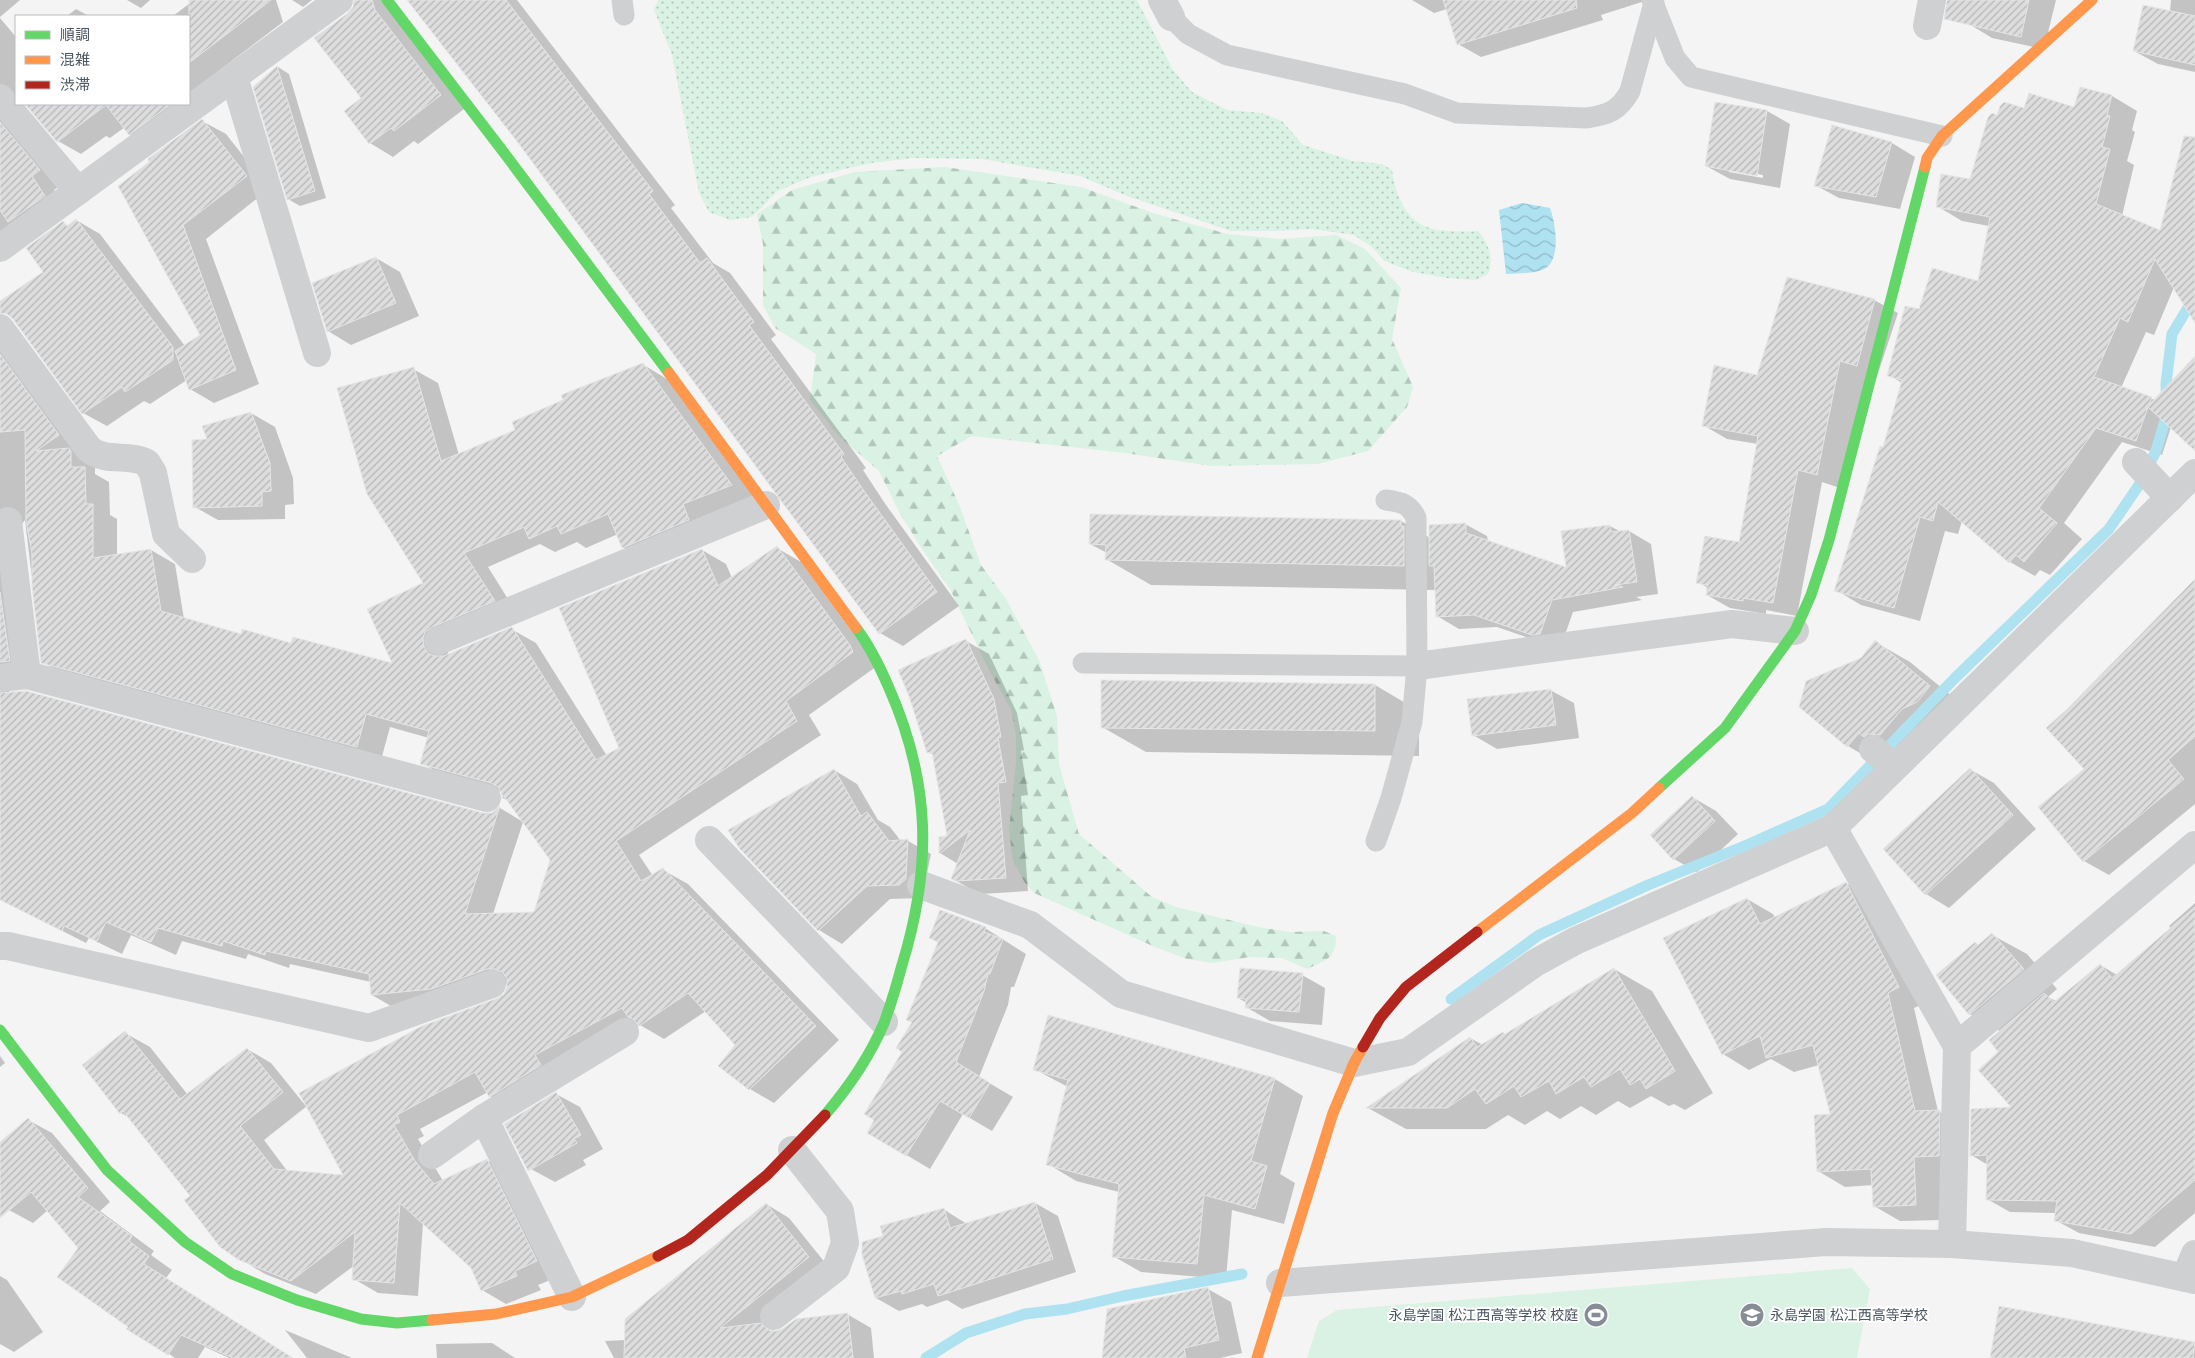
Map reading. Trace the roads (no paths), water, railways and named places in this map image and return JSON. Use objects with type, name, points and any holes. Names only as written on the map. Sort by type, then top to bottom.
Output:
[{"type":"street","points":[[0,248],[339,0]]},
{"type":"street","points":[[0,1030],[106,1170],[185,1242],[232,1274],[297,1300],[335,1313],[361,1319],[398,1323],[496,1314],[572,1297],[628,1272],[688,1240],[767,1175],[792,1150],[844,1092],[878,1037],[884,1022],[917,912],[921,885],[923,846],[921,796],[917,773],[892,690],[863,637],[467,102],[387,0]]},
{"type":"street","points":[[1928,26],[1932,0]]},
{"type":"street","points":[[1257,1358],[1333,1112],[1354,1063],[1380,1018],[1406,987],[1632,813],[1725,728],[1795,631],[1811,595],[1830,540],[1928,158],[1942,136],[2092,0]]},
{"type":"street","points":[[234,77],[316,353]]},
{"type":"street","points":[[0,98],[78,191]]},
{"type":"street","points":[[0,328],[89,449],[103,456],[136,459],[147,463],[153,473],[166,534],[192,559]]},
{"type":"street","points":[[2143,470],[2170,498]]},
{"type":"street","points":[[921,885],[1030,925],[1121,994],[1354,1063],[1408,1052],[1535,963],[1575,941],[1833,828],[1884,758],[2170,498],[2195,473]]},
{"type":"street","points":[[438,641],[766,505]]},
{"type":"street","points":[[8,521],[27,675]]},
{"type":"street","points":[[1418,666],[1732,624],[1795,631]]},
{"type":"street","points":[[0,678],[27,675],[487,798]]},
{"type":"street","points":[[1833,828],[1957,1046],[1952,1244]]},
{"type":"street","points":[[709,840],[884,1022]]},
{"type":"street","points":[[1957,1046],[2195,845]]},
{"type":"street","points":[[0,946],[8,946],[369,1028],[492,984]]},
{"type":"street","points":[[432,1155],[484,1118],[625,1032]]},
{"type":"street","points":[[484,1118],[572,1297]]},
{"type":"street","points":[[774,1316],[836,1268],[845,1243],[840,1211],[792,1150]]},
{"type":"street","points":[[1280,1283],[1826,1242],[1952,1244],[2072,1253],[2192,1270]]},
{"type":"lane","points":[[1653,2],[1675,58],[1691,77],[1942,136]]},
{"type":"lane","points":[[1166,9],[1188,34],[1227,55],[1405,94],[1457,113],[1586,118],[1606,115],[1625,101],[1630,91],[1653,2]]},
{"type":"lane","points":[[1376,841],[1391,798],[1412,722],[1418,666],[1416,518],[1412,508],[1401,502],[1386,500]]},
{"type":"lane","points":[[1083,663],[1418,666]]},
{"type":"water","points":[[1522,203],[1550,208],[1554,223],[1555,252],[1553,260],[1542,270],[1529,273],[1506,274],[1499,210]]},
{"type":"waterway","points":[[1451,999],[1539,935],[1648,885],[1747,845],[1828,809],[1955,678],[2109,529],[2139,485],[2156,451],[2167,414],[2166,384],[2172,334],[2195,296]]},
{"type":"waterway","points":[[926,1358],[966,1333],[1025,1314],[1067,1309],[1123,1296],[1242,1274]]},
{"type":"place","name":"永島学園 松江西高等学校 校庭","points":[[1596,1315]]},
{"type":"place","name":"永島学園 松江西高等学校","points":[[1752,1315]]}]
